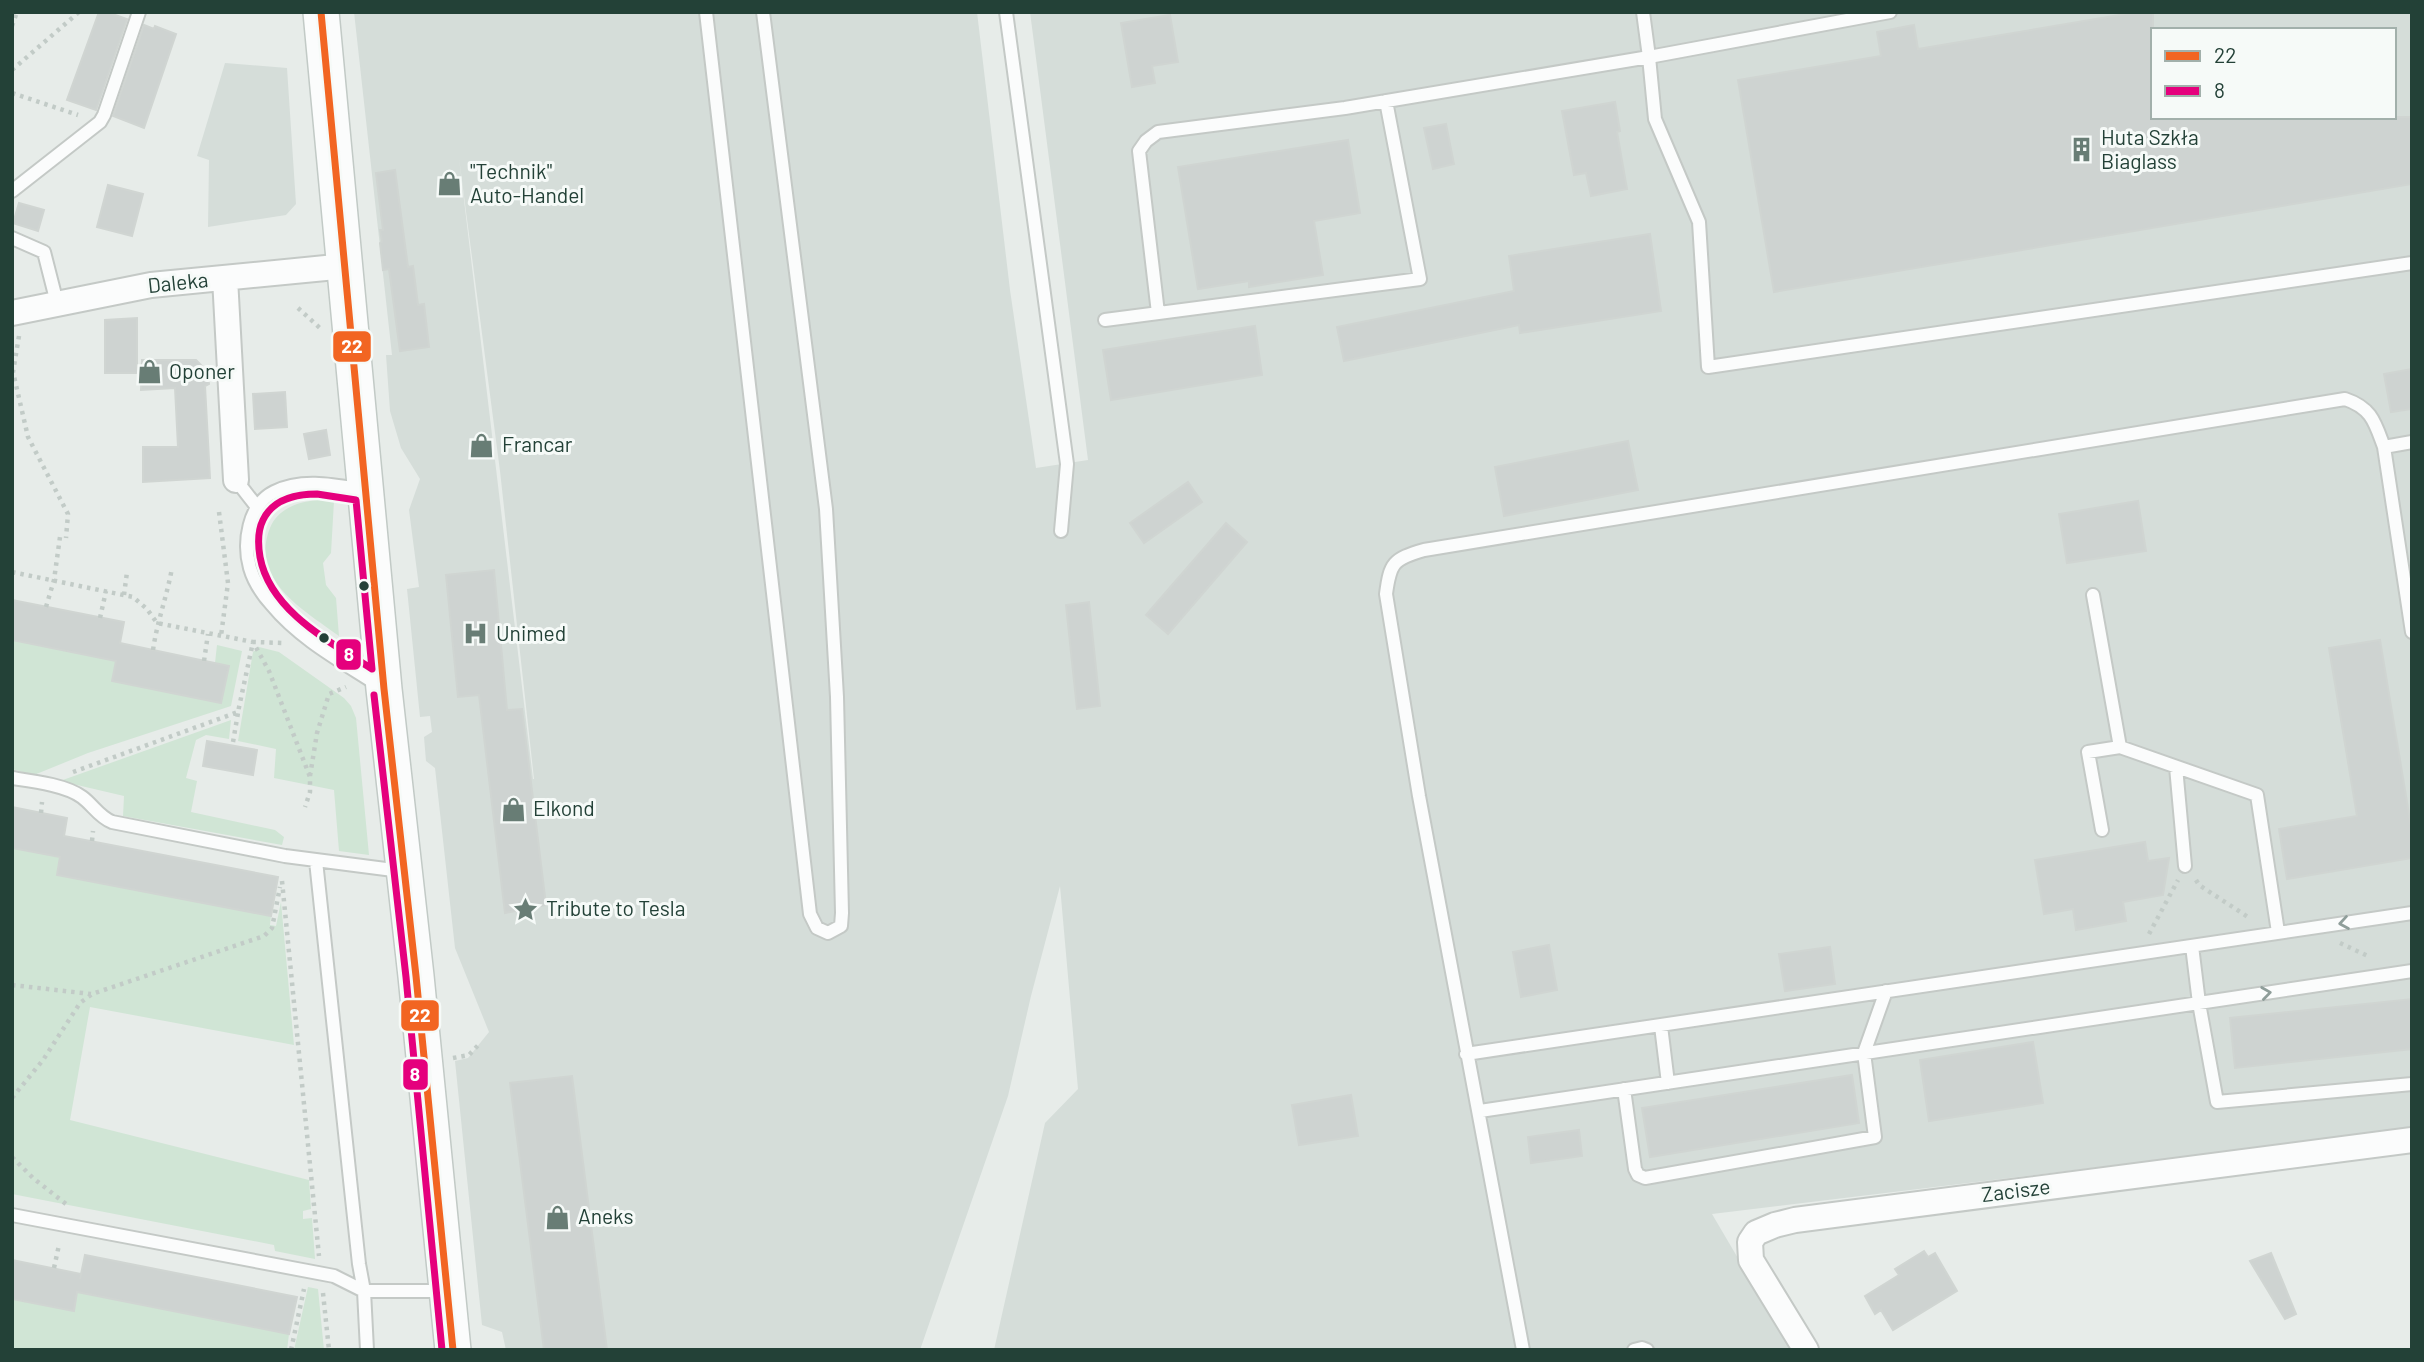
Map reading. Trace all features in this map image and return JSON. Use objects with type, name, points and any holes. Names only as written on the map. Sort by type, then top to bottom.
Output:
[{"type":"main road","points":[[321,12],[384,689],[453,1350]]},
{"type":"street","name":"Daleka","points":[[17,321],[57,303],[151,285],[346,267]]},
{"type":"street","points":[[225,278],[236,480]]},
{"type":"street","name":"Zacisze","points":[[1807,1350],[1751,1260],[1750,1242],[1756,1233],[1775,1225],[1795,1220],[2412,1140]]},
{"type":"lane","points":[[12,191],[100,122],[139,12]]},
{"type":"lane","points":[[706,12],[810,914],[817,928],[828,933],[841,926],[842,914],[837,697],[827,509],[763,12]]},
{"type":"lane","points":[[1006,12],[1067,464],[1061,531]]},
{"type":"lane","points":[[1643,12],[1656,119],[1699,222],[1708,367],[2412,263]]},
{"type":"lane","points":[[1158,313],[1139,150],[1158,132],[1386,101],[1649,57],[1890,12]]},
{"type":"lane","points":[[1105,320],[1420,279],[1386,101]]},
{"type":"lane","points":[[12,238],[44,252],[57,303]]},
{"type":"lane","points":[[1523,1350],[1419,796],[1386,594],[1390,570],[1404,556],[1424,550],[2345,399],[2360,404],[2373,418],[2384,447],[2407,569],[2412,632]]},
{"type":"lane","points":[[2384,447],[2412,442]]},
{"type":"lane","points":[[236,480],[257,507]]},
{"type":"lane","points":[[366,491],[329,484],[291,487],[272,493],[257,507],[250,524],[250,568],[258,587],[273,607],[310,640],[384,689]]},
{"type":"lane","points":[[2092,595],[2120,747]]},
{"type":"lane","points":[[2102,830],[2088,752],[2120,747],[2257,795],[2275,933]]},
{"type":"lane","points":[[2176,767],[2185,866]]},
{"type":"lane","points":[[12,778],[44,783],[74,792],[112,822],[285,856],[403,872]]},
{"type":"lane","points":[[316,861],[364,1291],[367,1350]]},
{"type":"lane","points":[[1466,1054],[2412,913]]},
{"type":"lane","points":[[2192,946],[2199,1003],[2217,1102],[2412,1084]]},
{"type":"lane","points":[[1480,1111],[2407,972]]},
{"type":"lane","points":[[1624,1089],[1634,1169],[1638,1175],[1645,1178],[1875,1137],[1864,1053],[1886,991]]},
{"type":"lane","points":[[1661,1026],[1668,1083]]},
{"type":"lane","points":[[12,1215],[321,1274],[349,1282],[364,1291],[447,1290]]},
{"type":"lane","points":[[1634,1350],[1647,1350]]},
{"type":"path","points":[[12,26],[17,12]]},
{"type":"path","points":[[12,70],[79,12]]},
{"type":"path","points":[[12,93],[100,122]]},
{"type":"path","points":[[298,308],[327,334]]},
{"type":"path","points":[[17,321],[13,372],[28,437],[68,514],[46,607]]},
{"type":"path","points":[[219,512],[228,583],[221,636]]},
{"type":"path","points":[[153,650],[157,623],[167,595],[172,568]]},
{"type":"path","points":[[12,572],[124,596],[140,602],[157,623],[253,642],[288,643]]},
{"type":"path","points":[[124,596],[127,572]]},
{"type":"path","points":[[100,618],[106,591]]},
{"type":"path","points":[[204,661],[208,634]]},
{"type":"path","points":[[233,742],[253,642]]},
{"type":"path","points":[[253,642],[269,671],[310,777]]},
{"type":"path","points":[[305,807],[310,792],[317,733],[328,694],[347,687]]},
{"type":"path","points":[[41,813],[44,783],[238,712]]},
{"type":"path","points":[[12,1098],[51,1050],[80,1003],[92,994],[264,936],[272,928],[285,856]]},
{"type":"path","points":[[2139,953],[2185,866],[2199,885],[2275,933]]},
{"type":"path","points":[[282,881],[329,1350]]},
{"type":"path","points":[[2307,928],[2407,972]]},
{"type":"path","points":[[12,985],[92,994]]},
{"type":"path","points":[[449,1059],[469,1055],[481,1042]]},
{"type":"path","points":[[12,1157],[33,1178],[72,1209],[76,1226]]},
{"type":"path","points":[[54,1268],[59,1245]]},
{"type":"path","points":[[291,1350],[305,1283]]},
{"type":"shaded area","points":[[354,12],[977,12],[1010,290],[1036,468],[1088,460],[1030,12],[2412,12],[2412,1129],[1712,1214],[1792,1350],[994,1350],[1045,1123],[1078,1089],[1060,886],[1008,1096],[920,1350],[506,1350],[502,1332],[482,1325],[455,1061],[468,1058],[489,1032],[455,948],[435,768],[426,761],[424,737],[432,732],[430,716],[420,717],[407,589],[419,587],[409,510],[420,479],[401,448],[390,411],[386,355],[392,355]],"holes":[[[459,158],[500,471],[534,779]]]},
{"type":"shaded area","points":[[225,63],[287,68],[296,204],[286,215],[208,227],[209,160],[197,156]]},
{"type":"green space","points":[[319,500],[334,501],[331,553],[323,563],[326,585],[336,598],[339,636],[284,592],[273,578],[267,563],[266,547],[270,528],[278,515],[297,504]]},
{"type":"green space","points":[[12,640],[116,661],[112,681],[221,703],[229,666],[215,663],[217,645],[242,651],[231,706],[88,753],[34,775],[12,769]]},
{"type":"green space","points":[[259,647],[279,652],[344,698],[351,706],[356,718],[369,855],[339,851],[334,790],[274,778],[276,749],[238,741],[253,652]]},
{"type":"green space","points":[[231,720],[229,739],[206,735],[196,740],[186,778],[197,781],[191,812],[275,830],[284,837],[282,845],[123,816],[124,796],[60,781]]},
{"type":"green space","points":[[12,848],[60,857],[57,875],[271,916],[270,925],[276,926],[281,902],[294,1045],[90,1007],[70,1120],[309,1180],[311,1209],[303,1211],[303,1219],[312,1218],[315,1259],[275,1251],[274,1245],[12,1194]]},
{"type":"green space","points":[[308,1287],[318,1289],[324,1350],[294,1350]]},
{"type":"green space","points":[[77,1292],[289,1334],[287,1350],[12,1350],[12,1299],[73,1311]]},
{"type":"building","points":[[99,12],[127,19],[96,110],[67,100]]},
{"type":"building","name":"Huta Szkła Biaglass","points":[[2137,12],[2153,12],[2151,119],[2412,117],[2412,184],[1774,292],[1738,80],[1881,56],[1877,32],[1914,25],[1918,49]]},
{"type":"building","points":[[1170,15],[1178,62],[1152,66],[1155,83],[1132,87],[1121,23]]},
{"type":"building","points":[[144,25],[176,34],[144,128],[113,116]]},
{"type":"building","points":[[1615,102],[1620,131],[1617,132],[1627,189],[1591,196],[1586,173],[1574,175],[1562,111]]},
{"type":"building","points":[[1446,124],[1454,164],[1433,169],[1424,128]]},
{"type":"building","points":[[1348,140],[1360,213],[1314,221],[1323,275],[1249,287],[1249,281],[1198,289],[1178,167]]},
{"type":"building","points":[[395,170],[408,267],[413,266],[418,305],[424,304],[429,347],[400,351],[389,269],[383,270],[380,230],[383,230],[376,173]]},
{"type":"building","points":[[108,185],[143,194],[132,236],[97,227]]},
{"type":"building","points":[[19,203],[44,210],[38,231],[13,223]]},
{"type":"building","points":[[1650,234],[1661,311],[1520,333],[1519,325],[1344,361],[1337,327],[1514,291],[1509,256]]},
{"type":"building","points":[[137,318],[137,373],[105,373],[105,320]]},
{"type":"building","points":[[1255,326],[1262,375],[1111,400],[1103,350]]},
{"type":"building","points":[[142,360],[196,360],[207,371],[209,384],[205,386],[210,478],[143,482],[143,447],[178,447],[175,388],[141,390]]},
{"type":"building","points":[[2412,369],[2412,409],[2391,412],[2384,374]]},
{"type":"building","points":[[285,392],[287,427],[255,429],[253,394]]},
{"type":"building","points":[[326,430],[330,455],[309,459],[304,434]]},
{"type":"building","points":[[1628,441],[1638,490],[1504,516],[1495,467]]},
{"type":"building","points":[[1188,482],[1202,502],[1144,543],[1130,523]]},
{"type":"building","points":[[2138,501],[2146,551],[2067,563],[2059,514]]},
{"type":"building","points":[[1226,523],[1247,542],[1168,634],[1146,615]]},
{"type":"building","points":[[494,570],[507,710],[522,709],[546,905],[505,913],[479,695],[458,697],[446,575]]},
{"type":"building","points":[[12,600],[124,622],[120,643],[229,666],[221,703],[112,681],[116,661],[12,640]]},
{"type":"building","points":[[1089,602],[1100,706],[1077,709],[1066,605]]},
{"type":"building","points":[[2380,640],[2412,832],[2412,858],[2287,879],[2279,829],[2357,816],[2329,648]]},
{"type":"building","points":[[207,741],[257,750],[253,775],[203,766]]},
{"type":"building","points":[[12,807],[67,818],[64,836],[278,877],[271,916],[57,875],[60,857],[12,848]]},
{"type":"building","points":[[2145,842],[2148,861],[2169,858],[2163,895],[2123,902],[2126,921],[2076,930],[2073,909],[2044,914],[2035,860]]},
{"type":"building","points":[[1549,945],[1557,990],[1521,997],[1513,952]]},
{"type":"building","points":[[1830,947],[1835,984],[1785,991],[1779,954]]},
{"type":"building","points":[[2412,999],[2412,1049],[2235,1068],[2230,1018]]},
{"type":"building","points":[[2033,1042],[2043,1103],[1929,1121],[1920,1060]]},
{"type":"building","points":[[1852,1075],[1859,1123],[1650,1157],[1642,1108]]},
{"type":"building","name":"Aneks","points":[[572,1076],[607,1350],[544,1350],[510,1083]]},
{"type":"building","points":[[1351,1095],[1358,1136],[1299,1145],[1292,1105]]},
{"type":"building","points":[[1579,1130],[1582,1156],[1531,1163],[1528,1137]]},
{"type":"building","points":[[1924,1251],[1928,1257],[1935,1253],[1957,1291],[1893,1330],[1881,1310],[1875,1314],[1865,1296],[1899,1275],[1895,1269]]},
{"type":"building","points":[[2271,1253],[2296,1314],[2285,1319],[2250,1261]]},
{"type":"building","points":[[85,1255],[297,1297],[289,1334],[77,1292],[74,1311],[12,1299],[12,1260],[81,1274],[80,1279]]},
{"type":"transit line","name":"22","points":[[321,12],[384,689],[453,1350]]},
{"type":"transit line","name":"8","points":[[317,494],[356,500],[372,669],[321,636],[289,609],[266,576],[260,557],[258,538],[267,513],[286,499],[317,494]]},
{"type":"transit line","name":"8","points":[[374,695],[406,977],[442,1350]]},
{"type":"place","name":"Huta Szkła Biaglass","points":[[2081,150]]},
{"type":"place","name":"\"Technik\" Auto-Handel","points":[[450,184]]},
{"type":"place","name":"Oponer","points":[[149,372]]},
{"type":"place","name":"Francar","points":[[482,445]]},
{"type":"place","name":"Unimed","points":[[476,634]]},
{"type":"place","name":"Elkond","points":[[513,809]]},
{"type":"place","name":"Tribute to Tesla","points":[[526,909]]},
{"type":"place","name":"Aneks","points":[[558,1217]]}]
